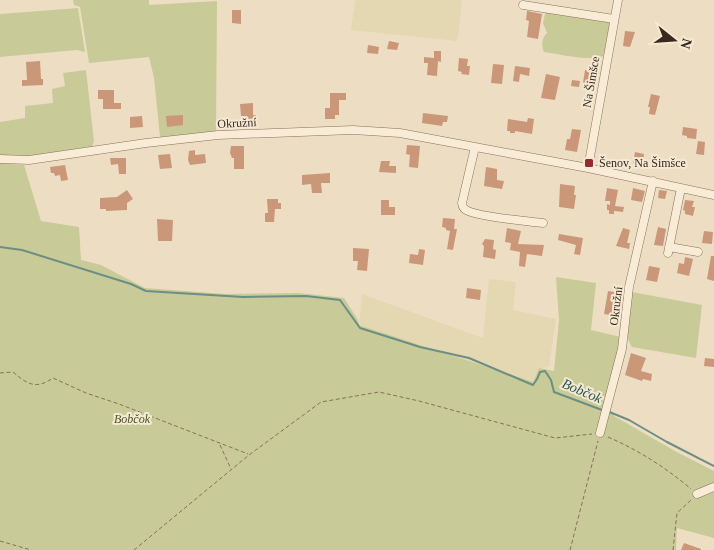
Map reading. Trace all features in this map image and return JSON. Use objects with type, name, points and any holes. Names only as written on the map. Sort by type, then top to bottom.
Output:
[{"type":"street","name":"Na Šimšce","points":[[588,168],[618,0]]},
{"type":"street","points":[[523,5],[614,19]]},
{"type":"street","name":"Okružní","points":[[0,159],[29,160],[146,143],[218,135],[353,130],[400,133],[588,168],[714,195]]},
{"type":"street","points":[[475,147],[462,203],[463,208],[482,214],[543,223]]},
{"type":"street","name":"Okružní","points":[[600,433],[622,349],[629,287],[653,181]]},
{"type":"street","points":[[681,188],[668,250],[698,252]]},
{"type":"street","points":[[697,494],[714,487]]},
{"type":"path","points":[[0,373],[13,372],[34,385],[44,384],[53,378],[86,393],[249,455]]},
{"type":"path","points":[[134,550],[249,455],[321,402],[379,392],[555,438],[600,433],[628,445],[667,469],[697,494],[677,512],[674,550]]},
{"type":"path","points":[[570,550],[600,433]]},
{"type":"path","points":[[220,444],[231,470]]},
{"type":"path","points":[[0,541],[31,550]]},
{"type":"shaded area","points":[[355,0],[462,0],[458,39],[455,41],[351,30]]},
{"type":"shaded area","points":[[489,279],[516,282],[513,310],[556,319],[549,367],[539,368],[533,383],[359,325],[362,294],[483,338]]},
{"type":"green space","points":[[73,0],[149,0],[149,5],[217,1],[216,133],[160,137],[154,78],[149,57],[89,63],[80,7],[74,5]]},
{"type":"green space","points":[[78,8],[85,52],[77,50],[0,57],[0,14]]},
{"type":"green space","points":[[546,9],[610,21],[603,56],[583,58],[544,52],[542,47],[547,33],[543,23]]},
{"type":"green space","points":[[86,70],[94,141],[92,147],[37,156],[0,158],[0,122],[25,118],[25,106],[53,103],[52,89],[65,86],[63,73]]},
{"type":"green space","name":"Bobčok","points":[[0,163],[24,165],[41,221],[79,227],[81,260],[101,265],[145,288],[225,294],[299,293],[344,298],[358,320],[359,325],[533,382],[539,368],[554,371],[559,320],[556,277],[596,283],[591,330],[621,337],[605,401],[614,416],[714,471],[714,483],[699,490],[696,498],[714,491],[714,538],[677,528],[676,550],[0,550]]},
{"type":"green space","points":[[632,292],[702,305],[696,358],[632,347],[627,335],[627,328]]},
{"type":"building","points":[[232,10],[241,10],[241,24],[232,23]]},
{"type":"building","points":[[527,11],[542,14],[538,39],[527,37],[529,21],[526,20]]},
{"type":"building","points":[[625,31],[635,32],[630,47],[623,46]]},
{"type":"building","points":[[389,41],[399,43],[397,50],[387,49]]},
{"type":"building","points":[[368,45],[379,47],[378,54],[367,53]]},
{"type":"building","points":[[434,51],[441,51],[441,62],[438,61],[437,76],[427,75],[428,63],[424,63],[424,57],[434,58]]},
{"type":"building","points":[[459,58],[468,59],[467,66],[470,66],[469,75],[461,74],[462,72],[458,71]]},
{"type":"building","points":[[40,61],[43,85],[22,86],[22,80],[27,80],[26,62]]},
{"type":"building","points":[[493,64],[504,65],[502,84],[491,83]]},
{"type":"building","points":[[515,66],[530,68],[529,76],[520,74],[519,82],[513,81]]},
{"type":"building","points":[[585,70],[596,72],[592,85],[583,83]]},
{"type":"building","points":[[546,74],[560,77],[555,100],[541,98]]},
{"type":"building","points":[[572,80],[580,81],[579,87],[571,86]]},
{"type":"building","points":[[98,90],[114,90],[114,103],[121,103],[121,109],[103,109],[103,99],[98,99]]},
{"type":"building","points":[[330,93],[346,93],[346,100],[339,100],[339,115],[335,115],[335,119],[325,119],[325,108],[330,108]]},
{"type":"building","points":[[651,94],[660,96],[655,115],[649,114],[650,107],[648,107]]},
{"type":"building","points":[[253,103],[253,115],[256,115],[256,124],[246,124],[246,116],[241,116],[240,104]]},
{"type":"building","points":[[423,113],[448,116],[447,122],[443,122],[442,126],[422,123]]},
{"type":"building","points":[[183,115],[183,125],[167,127],[166,116]]},
{"type":"building","points":[[142,116],[143,127],[130,128],[130,117]]},
{"type":"building","points":[[528,118],[534,119],[532,134],[515,131],[515,133],[510,133],[510,131],[507,131],[508,119],[527,122]]},
{"type":"building","points":[[683,127],[697,129],[696,139],[687,138],[687,136],[682,135]]},
{"type":"building","points":[[572,129],[581,130],[577,152],[565,150],[567,139],[570,139]]},
{"type":"building","points":[[698,141],[705,142],[704,155],[696,154]]},
{"type":"building","points":[[407,145],[420,146],[418,168],[409,167],[410,155],[406,154]]},
{"type":"building","points":[[231,146],[244,146],[244,169],[234,169],[234,158],[232,158],[230,153]]},
{"type":"building","points":[[195,150],[195,155],[205,154],[206,163],[190,165],[188,160],[189,151]]},
{"type":"building","points":[[635,152],[644,154],[643,165],[638,166],[633,163]]},
{"type":"building","points":[[170,154],[172,168],[160,169],[158,155]]},
{"type":"building","points":[[110,158],[126,158],[126,174],[119,174],[118,164],[111,165]]},
{"type":"building","points":[[381,161],[390,161],[389,166],[396,166],[396,173],[379,172]]},
{"type":"building","points":[[65,165],[68,180],[61,181],[60,175],[55,176],[54,173],[51,173],[50,167]]},
{"type":"building","points":[[486,167],[497,169],[497,180],[504,181],[502,189],[484,186]]},
{"type":"building","points":[[330,173],[330,183],[321,183],[322,193],[312,193],[311,184],[302,185],[302,175]]},
{"type":"building","points":[[560,184],[575,186],[574,209],[559,207]]},
{"type":"building","points":[[607,188],[618,190],[615,206],[624,207],[623,212],[614,211],[614,214],[609,214],[607,204],[610,205],[610,201],[605,201]]},
{"type":"building","points":[[633,188],[645,191],[642,202],[631,200]]},
{"type":"building","points":[[127,190],[133,199],[127,203],[127,210],[106,211],[106,209],[100,209],[100,198],[117,197]]},
{"type":"building","points":[[659,190],[667,191],[665,199],[658,198]]},
{"type":"building","points":[[267,199],[278,199],[278,203],[281,203],[281,209],[275,209],[274,222],[265,222],[265,213],[268,213]]},
{"type":"building","points":[[381,200],[389,200],[389,207],[395,207],[395,215],[381,215]]},
{"type":"building","points":[[685,200],[694,201],[692,207],[695,207],[693,216],[685,214],[683,210]]},
{"type":"building","points":[[443,218],[455,219],[454,229],[457,229],[453,250],[447,249],[450,231],[442,227]]},
{"type":"building","points":[[157,219],[173,220],[172,241],[158,241]]},
{"type":"building","points":[[658,227],[666,229],[663,246],[654,245]]},
{"type":"building","points":[[507,228],[521,231],[518,244],[544,245],[542,256],[527,254],[525,267],[519,266],[520,252],[510,250],[511,243],[505,242]]},
{"type":"building","points":[[623,228],[630,230],[627,243],[630,243],[629,249],[616,246]]},
{"type":"building","points":[[704,231],[713,232],[712,244],[702,243]]},
{"type":"building","points":[[559,234],[583,238],[580,255],[574,254],[576,245],[558,240]]},
{"type":"building","points":[[485,239],[494,240],[495,259],[483,257],[484,246],[482,244]]},
{"type":"building","points":[[353,248],[369,249],[367,271],[357,270],[358,261],[353,261]]},
{"type":"building","points":[[419,249],[425,250],[423,265],[409,263],[410,254],[418,255]]},
{"type":"building","points":[[711,256],[714,256],[714,281],[707,279]]},
{"type":"building","points":[[685,257],[693,259],[689,276],[677,273],[679,263],[684,264]]},
{"type":"building","points":[[649,266],[660,268],[657,282],[646,280]]},
{"type":"building","points":[[467,288],[481,290],[480,300],[466,298]]},
{"type":"building","points":[[608,291],[620,293],[616,316],[604,314]]},
{"type":"building","points":[[631,353],[646,358],[641,371],[652,374],[651,381],[643,379],[642,381],[625,375]]},
{"type":"building","points":[[705,358],[714,359],[714,367],[704,366]]},
{"type":"building","points":[[684,543],[701,549],[701,550],[681,550]]},
{"type":"waterway","name":"Bobčok","points":[[0,247],[22,250],[131,284],[146,291],[243,297],[306,296],[340,300],[360,328],[420,347],[469,358],[533,385],[540,372],[545,371],[551,380],[554,392],[602,410]]},
{"type":"waterway","name":"Bobčok","points":[[607,411],[629,420],[714,466]]},
{"type":"place","name":"Šenov, Na Šimšce","points":[[589,163]]}]
